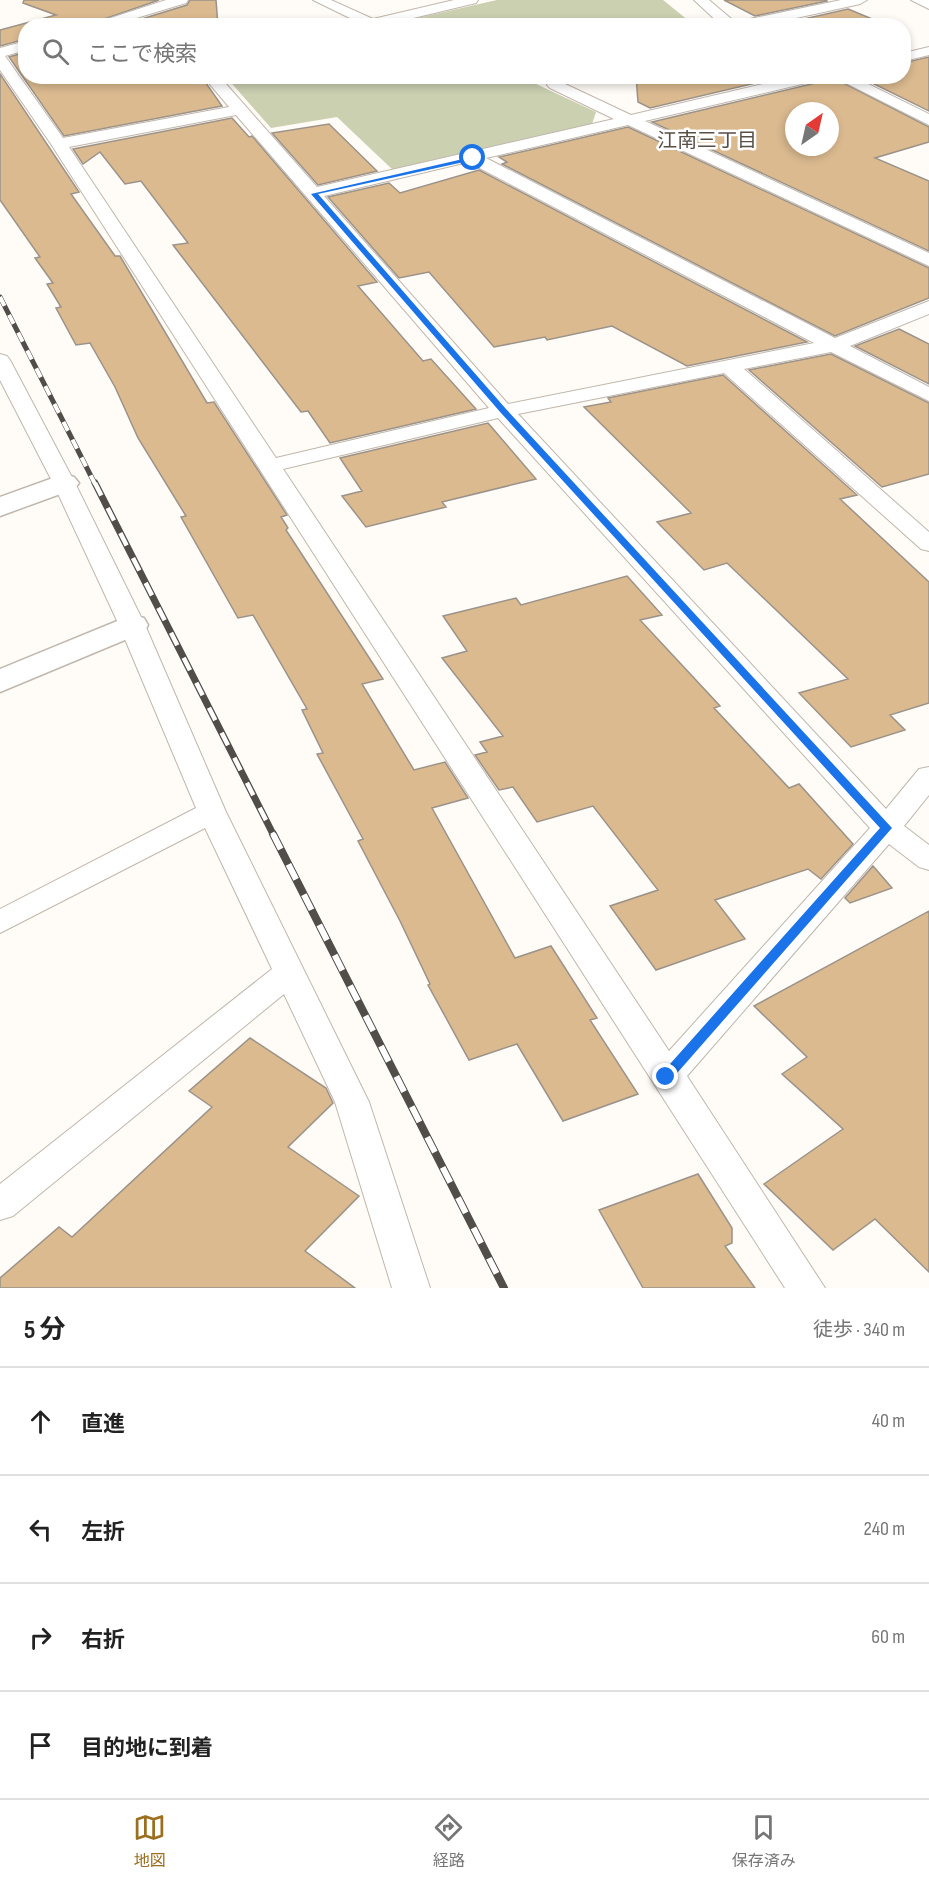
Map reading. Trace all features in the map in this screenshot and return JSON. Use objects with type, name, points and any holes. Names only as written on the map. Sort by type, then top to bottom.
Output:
[{"type":"street","points":[[0,507],[64,483]]},
{"type":"street","points":[[0,682],[132,625]]},
{"type":"lane","points":[[131,18],[154,13],[181,0]]},
{"type":"lane","points":[[320,0],[354,18]]},
{"type":"lane","points":[[392,18],[471,0]]},
{"type":"lane","points":[[701,0],[722,18]]},
{"type":"lane","points":[[776,18],[860,0]]},
{"type":"lane","points":[[918,0],[929,5]]},
{"type":"lane","points":[[0,52],[18,47]]},
{"type":"lane","points":[[911,55],[929,51]]},
{"type":"lane","points":[[0,59],[59,144],[666,1077],[806,1288]]},
{"type":"lane","points":[[216,84],[503,411],[887,828],[929,860]]},
{"type":"lane","points":[[555,84],[627,120],[929,260]]},
{"type":"lane","points":[[314,194],[784,84]]},
{"type":"lane","points":[[855,84],[929,120]]},
{"type":"lane","points":[[59,144],[237,110]]},
{"type":"lane","points":[[473,158],[929,395]]},
{"type":"lane","points":[[270,466],[503,411],[835,345],[929,307]]},
{"type":"lane","points":[[0,360],[64,483],[132,625],[212,812],[352,1102],[411,1288]]},
{"type":"lane","points":[[729,367],[929,544]]},
{"type":"lane","points":[[666,1077],[887,828],[929,776]]},
{"type":"lane","points":[[0,922],[212,812]]},
{"type":"lane","points":[[0,1205],[290,973]]},
{"type":"green space","points":[[497,0],[663,0],[685,18],[417,18]]},
{"type":"green space","points":[[232,84],[536,84],[596,112],[592,124],[394,171],[337,117],[271,128]]},
{"type":"building","points":[[24,0],[159,0],[107,18],[45,18],[56,15],[23,3]]},
{"type":"building","points":[[190,0],[216,0],[217,18],[145,18],[187,5]]},
{"type":"building","points":[[724,0],[826,0],[827,1],[755,16]]},
{"type":"building","points":[[848,9],[870,18],[808,18]]},
{"type":"building","points":[[18,25],[18,41],[0,46],[0,30]]},
{"type":"building","points":[[18,54],[18,70],[9,57]]},
{"type":"building","points":[[929,57],[929,111],[874,84],[911,84],[911,61]]},
{"type":"building","points":[[0,74],[79,192],[71,194],[115,256],[120,256],[207,403],[214,402],[287,515],[281,517],[288,528],[286,530],[383,679],[362,684],[414,770],[445,762],[468,798],[432,808],[515,958],[551,946],[597,1018],[590,1020],[638,1094],[563,1121],[517,1044],[469,1060],[428,985],[430,984],[400,921],[358,841],[363,839],[317,754],[323,753],[302,710],[307,709],[253,615],[238,618],[181,517],[186,516],[138,438],[115,387],[90,343],[76,345],[56,308],[61,307],[47,284],[53,283],[35,258],[40,257],[0,200]]},
{"type":"building","points":[[28,84],[207,84],[222,106],[64,136]]},
{"type":"building","points":[[637,84],[751,84],[650,108],[638,102]]},
{"type":"building","points":[[812,84],[846,84],[929,127],[929,142],[875,158],[929,181],[929,251],[652,122]]},
{"type":"building","points":[[232,118],[249,137],[252,136],[377,282],[358,286],[423,361],[431,359],[476,409],[330,443],[308,411],[301,412],[173,245],[188,243],[141,181],[125,184],[100,152],[83,164],[73,149]]},
{"type":"building","points":[[329,124],[377,171],[318,185],[272,133]]},
{"type":"building","points":[[628,127],[929,268],[929,298],[835,336],[502,164],[507,162],[499,157]]},
{"type":"building","points":[[479,170],[807,342],[687,366],[612,326],[547,340],[545,337],[494,347],[429,272],[399,278],[328,197],[389,183],[400,193]]},
{"type":"building","points":[[899,329],[929,344],[929,384],[855,346]]},
{"type":"building","points":[[831,354],[929,403],[929,474],[882,487],[749,370]]},
{"type":"building","points":[[723,375],[857,495],[840,499],[929,582],[929,703],[890,715],[905,730],[851,747],[799,693],[848,679],[727,563],[704,570],[657,522],[691,513],[584,407],[611,402],[608,398]]},
{"type":"building","points":[[488,423],[536,479],[442,502],[446,507],[366,527],[342,496],[362,491],[340,458]]},
{"type":"building","points":[[627,576],[662,615],[640,620],[720,706],[714,708],[789,788],[799,784],[853,844],[821,879],[808,869],[715,900],[745,939],[656,970],[610,906],[658,890],[593,806],[537,822],[513,787],[499,790],[475,755],[487,752],[480,742],[503,736],[442,658],[467,651],[443,616],[516,598],[521,605]]},
{"type":"building","points":[[873,866],[892,888],[850,903],[845,898]]},
{"type":"building","points":[[929,911],[929,1272],[875,1219],[833,1250],[764,1184],[843,1129],[782,1074],[807,1057],[754,1006]]},
{"type":"building","points":[[250,1038],[326,1088],[333,1103],[288,1147],[359,1196],[305,1251],[355,1288],[0,1288],[0,1278],[59,1227],[72,1237],[212,1107],[189,1091]]},
{"type":"building","points":[[698,1174],[732,1228],[732,1243],[725,1246],[755,1288],[643,1288],[599,1210]]},
{"type":"railway","points":[[0,297],[95,484]]},
{"type":"railway","points":[[95,483],[274,836]]},
{"type":"railway","points":[[273,834],[504,1288]]},
{"type":"district","name":"江南三丁目","points":[[707,140]]},
{"type":"route","points":[[473,158],[314,194],[503,411],[887,828],[666,1077]]}]
